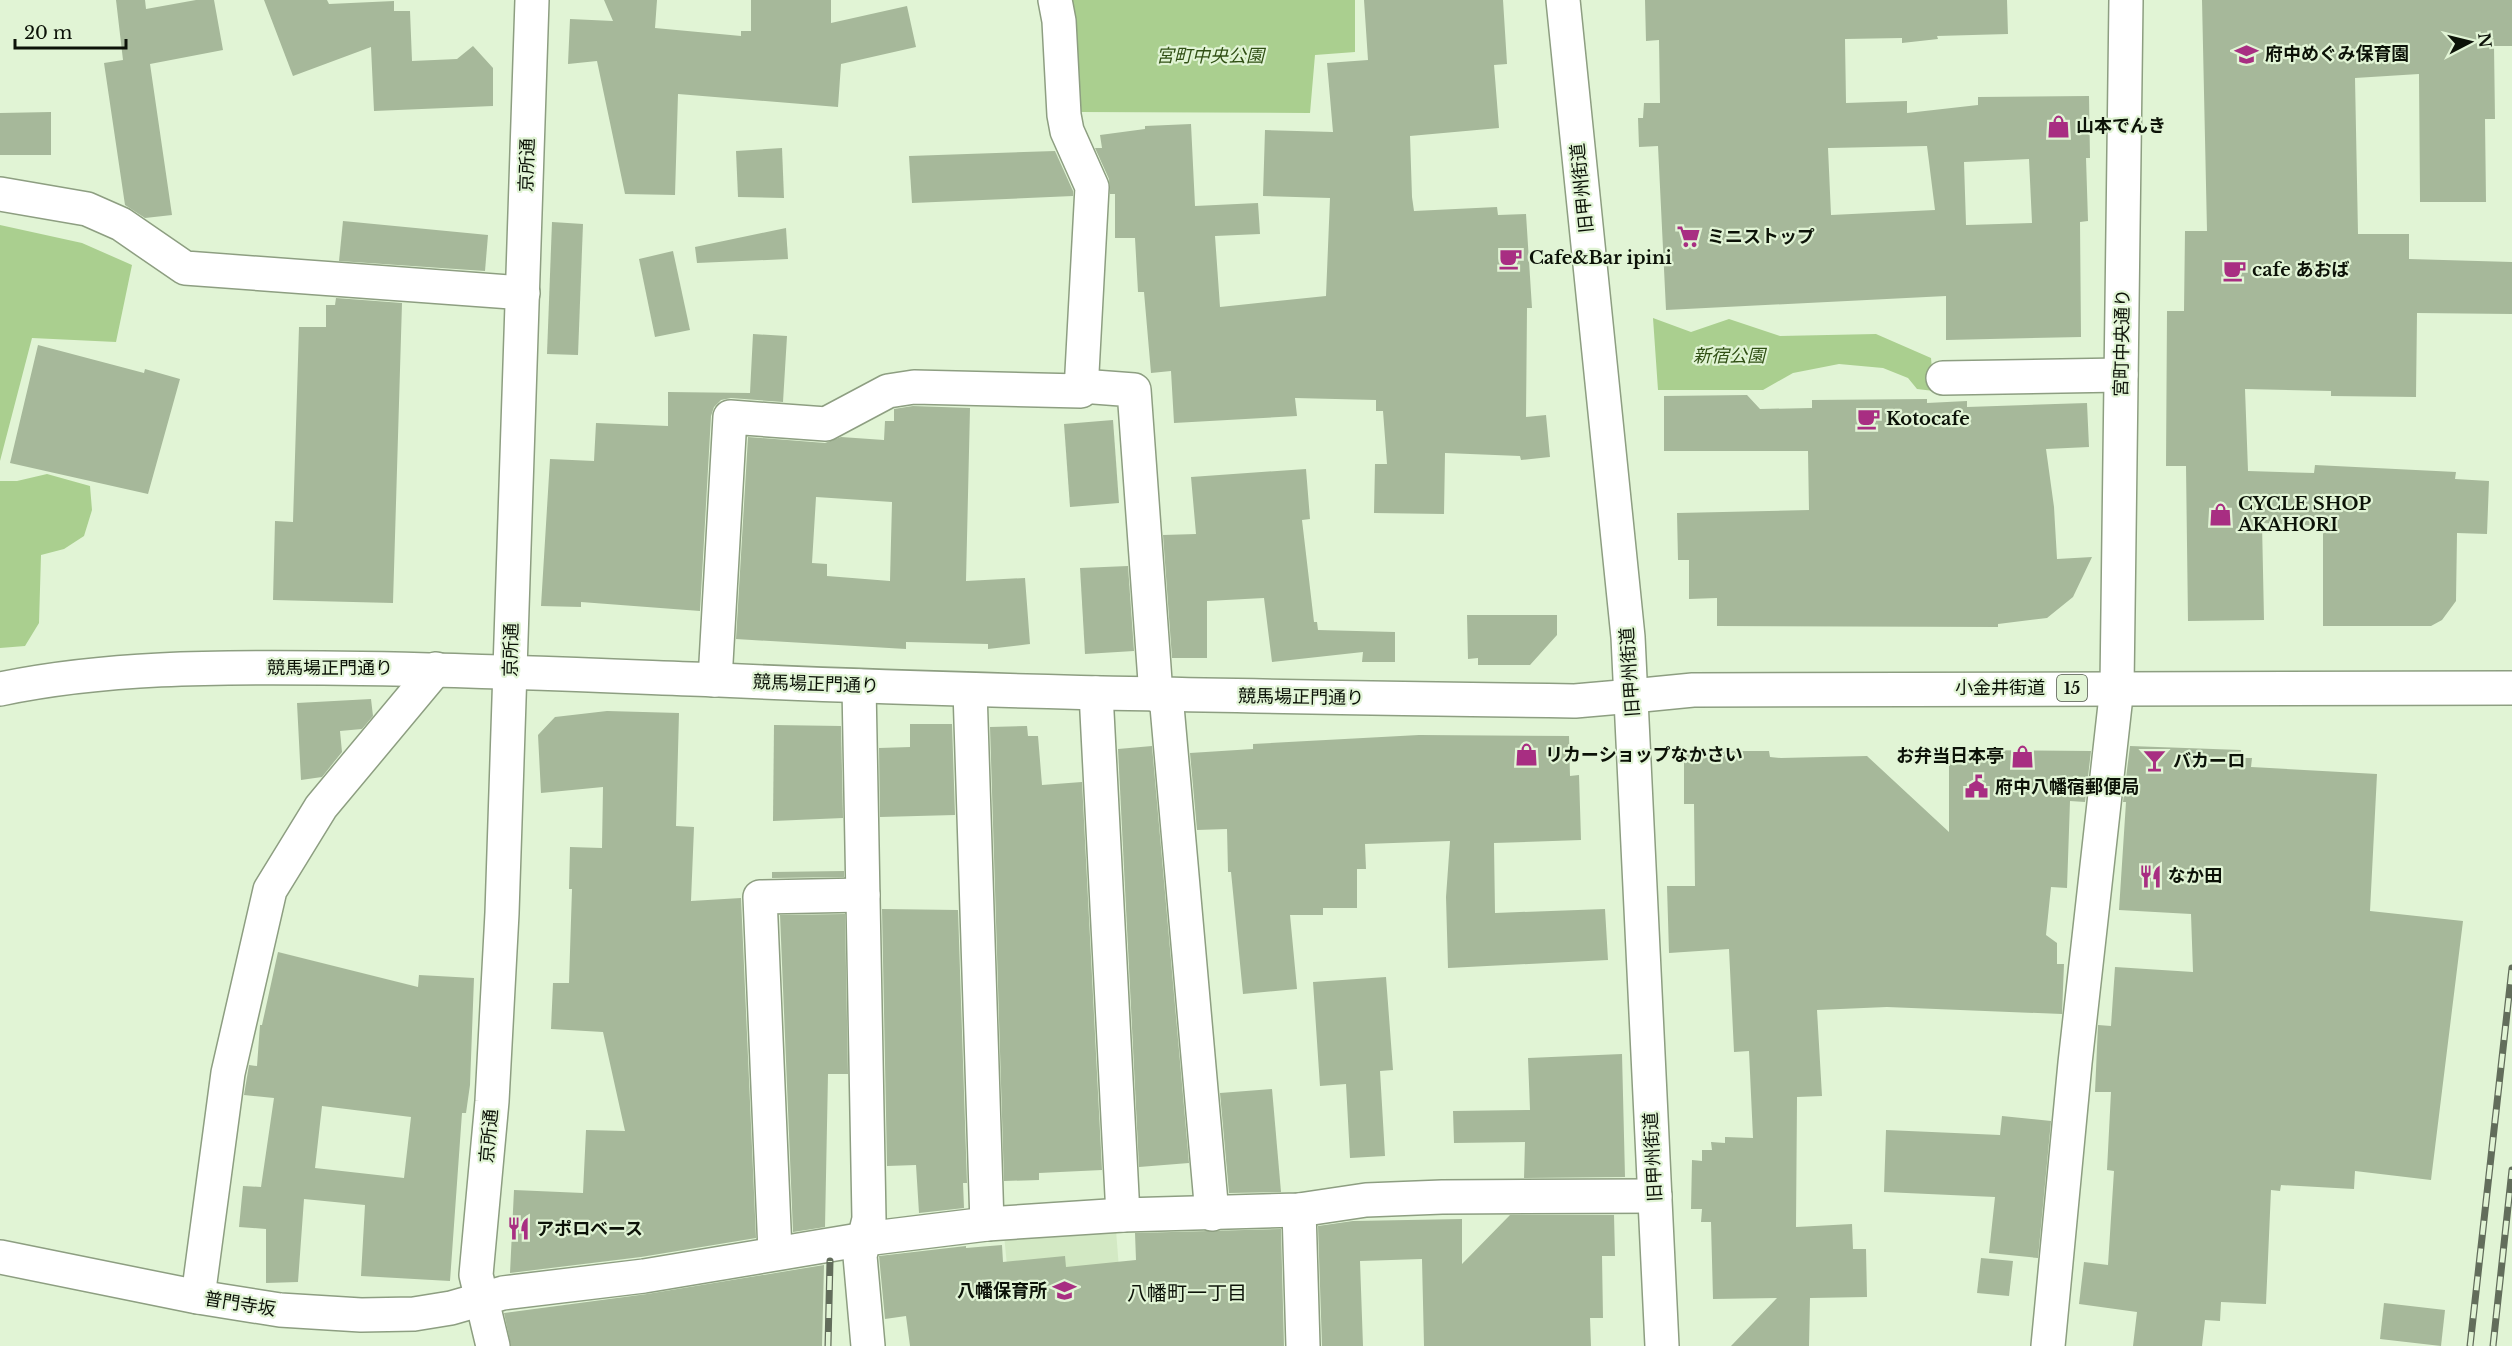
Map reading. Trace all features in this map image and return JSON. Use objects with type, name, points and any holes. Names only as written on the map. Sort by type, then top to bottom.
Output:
[{"type":"street","name":"京所通","points":[[492,1346],[476,1275],[492,1101],[511,671],[532,0]]},
{"type":"street","points":[[715,680],[730,417],[826,424],[888,391],[914,387],[1081,391],[1092,187],[1067,131],[1064,115],[1059,21],[1054,0]]},
{"type":"street","name":"旧甲州街道","points":[[1563,0],[1632,696],[1662,1346]]},
{"type":"street","name":"宮町中央通り","points":[[2048,1346],[2075,1063],[2117,687],[2126,0]]},
{"type":"street","points":[[0,194],[87,209],[121,224],[184,268],[523,293]]},
{"type":"street","points":[[1943,378],[2121,375]]},
{"type":"street","points":[[1082,386],[1134,390],[1161,695],[1212,1214]]},
{"type":"street","name":"競馬場正門通り","points":[[0,689],[32,683],[155,669],[436,669],[970,690],[1161,695],[1575,701],[1632,696]]},
{"type":"street","points":[[198,1297],[228,1073],[270,890],[321,807],[436,669]]},
{"type":"street","name":"小金井街道","points":[[1632,696],[1693,690],[2512,685]]},
{"type":"street","points":[[859,686],[869,1219],[860,1257],[868,1346]]},
{"type":"street","points":[[970,690],[987,1224]]},
{"type":"street","points":[[1096,693],[1123,1215]]},
{"type":"street","points":[[775,1252],[760,897],[863,895]]},
{"type":"street","name":"普門寺坂","points":[[0,1257],[198,1297],[280,1310],[361,1315],[414,1314],[503,1293],[644,1275],[865,1239],[987,1224],[1123,1215],[1299,1210],[1366,1200],[1442,1197],[1655,1196]]},
{"type":"street","points":[[1299,1210],[1303,1346]]},
{"type":"shaded area","name":"八幡保育所","points":[[1116,1230],[1125,1346],[1015,1346],[1004,1235]]},
{"type":"green space","name":"宮町中央公園","points":[[1066,0],[1355,0],[1355,52],[1315,55],[1310,113],[1079,112]]},
{"type":"green space","points":[[0,225],[82,243],[132,265],[116,342],[32,338],[0,461]]},
{"type":"green space","name":"新宿公園","points":[[1653,318],[1691,332],[1729,319],[1780,336],[1876,334],[1931,358],[1934,391],[1917,389],[1908,378],[1883,368],[1839,364],[1793,373],[1763,390],[1658,390]]},
{"type":"green space","points":[[47,474],[90,486],[92,510],[84,536],[64,549],[41,555],[39,623],[25,646],[0,648],[0,481],[17,481]]},
{"type":"building","points":[[116,0],[145,0],[146,9],[196,0],[214,0],[223,50],[150,64],[172,215],[145,218],[125,205],[104,63],[123,60]]},
{"type":"building","points":[[264,0],[327,0],[329,4],[394,1],[394,11],[410,11],[412,61],[457,59],[473,46],[493,68],[493,106],[374,111],[371,47],[293,76]]},
{"type":"building","points":[[604,0],[657,0],[655,28],[741,36],[741,31],[751,31],[751,0],[831,0],[831,23],[907,6],[916,47],[841,64],[838,107],[678,94],[675,195],[625,194],[597,61],[568,64],[570,19],[613,21]]},
{"type":"building","points":[[1364,0],[1503,0],[1507,64],[1494,65],[1499,128],[1410,136],[1412,197],[1414,211],[1497,207],[1498,215],[1526,214],[1532,308],[1527,308],[1526,417],[1546,415],[1550,457],[1521,460],[1520,456],[1445,453],[1444,514],[1374,513],[1375,464],[1387,464],[1383,411],[1376,411],[1376,400],[1295,398],[1297,416],[1174,423],[1171,371],[1151,373],[1144,292],[1138,292],[1135,238],[1115,238],[1115,194],[1110,194],[1109,179],[1095,148],[1102,148],[1100,135],[1145,129],[1145,126],[1191,124],[1195,206],[1258,203],[1260,234],[1215,236],[1220,307],[1326,296],[1330,198],[1263,196],[1265,130],[1333,132],[1327,63],[1368,60]]},
{"type":"building","points":[[1645,0],[2007,0],[2008,34],[1937,36],[1938,39],[1902,43],[1902,38],[1845,39],[1846,103],[1907,101],[1907,113],[1978,105],[1978,97],[2089,96],[2090,158],[2086,158],[2088,221],[2080,222],[2081,337],[1946,340],[1946,296],[1666,310],[1658,146],[1639,147],[1638,118],[1643,118],[1644,103],[1660,103],[1659,40],[1646,41]],"holes":[[[1927,146],[1935,210],[1831,215],[1828,148]],[[2029,159],[2032,223],[1966,225],[1964,162]]]},
{"type":"building","points":[[2202,0],[2512,0],[2512,46],[2494,46],[2495,119],[2485,119],[2486,202],[2420,202],[2419,74],[2355,78],[2358,234],[2409,234],[2409,259],[2512,262],[2512,314],[2417,313],[2416,397],[2331,396],[2331,391],[2245,389],[2248,471],[2314,473],[2315,465],[2456,472],[2455,479],[2489,481],[2487,534],[2457,533],[2456,601],[2442,620],[2431,626],[2323,626],[2323,526],[2262,523],[2264,620],[2188,621],[2186,466],[2166,466],[2167,311],[2184,311],[2185,231],[2207,231]]},
{"type":"building","points":[[51,112],[51,155],[0,155],[0,113]]},
{"type":"building","points":[[782,148],[784,198],[738,197],[736,151]]},
{"type":"building","points":[[1055,151],[1073,191],[1073,196],[912,203],[909,156]]},
{"type":"building","points":[[343,221],[488,235],[485,271],[339,261]]},
{"type":"building","points":[[552,222],[583,224],[578,355],[547,354]]},
{"type":"building","points":[[786,228],[788,259],[697,263],[695,247]]},
{"type":"building","points":[[673,251],[690,330],[655,337],[639,259]]},
{"type":"building","points":[[336,298],[402,303],[393,603],[273,600],[275,521],[293,522],[299,327],[326,327],[326,305],[335,305]]},
{"type":"building","points":[[753,334],[787,336],[783,402],[731,398],[721,400],[714,407],[711,416],[700,611],[581,602],[581,607],[541,606],[550,459],[594,461],[596,423],[668,426],[668,392],[750,393]]},
{"type":"building","points":[[38,345],[144,373],[145,369],[180,379],[148,494],[10,463]]},
{"type":"building","points":[[1747,395],[1760,409],[1812,408],[1812,400],[1927,399],[1927,403],[1967,401],[1967,407],[2087,403],[2089,447],[2046,449],[2054,507],[2057,559],[2092,557],[2073,597],[2047,618],[1998,624],[1998,627],[1717,626],[1717,598],[1689,599],[1689,560],[1678,560],[1677,513],[1809,510],[1808,451],[1664,451],[1664,396]]},
{"type":"building","points":[[913,406],[970,408],[966,581],[1025,578],[1030,644],[988,649],[988,644],[906,642],[906,649],[736,639],[748,437],[825,443],[841,437],[884,440],[885,421],[894,421],[894,409]],"holes":[[[816,497],[892,502],[890,581],[827,576],[827,564],[812,563]]]},
{"type":"building","points":[[1113,420],[1119,503],[1070,507],[1064,424]]},
{"type":"building","points":[[1306,469],[1310,519],[1302,520],[1314,622],[1317,622],[1318,630],[1395,632],[1395,662],[1362,662],[1363,652],[1272,662],[1264,598],[1207,601],[1207,658],[1172,658],[1163,535],[1196,534],[1191,477]]},
{"type":"building","points":[[1128,566],[1134,651],[1085,654],[1080,568]]},
{"type":"building","points":[[1467,615],[1557,615],[1557,635],[1530,665],[1478,665],[1478,658],[1468,659]]},
{"type":"building","points":[[371,699],[373,716],[362,729],[340,731],[342,752],[322,777],[301,780],[297,703]]},
{"type":"building","points":[[607,711],[679,713],[676,826],[694,827],[691,901],[741,898],[756,1238],[641,1257],[510,1273],[514,1190],[583,1193],[586,1130],[625,1131],[603,1032],[551,1029],[553,983],[569,983],[572,889],[569,889],[570,847],[602,848],[603,787],[541,793],[538,735],[555,717]]},
{"type":"building","points":[[910,724],[952,724],[955,815],[880,817],[879,748],[910,747]]},
{"type":"building","points":[[774,725],[841,726],[843,818],[773,821]]},
{"type":"building","points":[[1027,726],[1028,736],[1038,736],[1042,785],[1082,782],[1102,1170],[1039,1173],[1039,1180],[1004,1181],[990,727]]},
{"type":"building","points":[[1419,735],[1569,736],[1570,776],[1579,775],[1581,840],[1494,843],[1495,913],[1605,909],[1608,960],[1448,968],[1446,897],[1450,841],[1365,844],[1366,869],[1357,869],[1357,908],[1323,908],[1323,915],[1290,915],[1297,989],[1243,994],[1231,872],[1228,872],[1227,829],[1197,830],[1190,753],[1253,749],[1253,744]]},
{"type":"building","points":[[1152,746],[1189,1163],[1139,1167],[1118,749]]},
{"type":"building","points":[[2130,746],[2241,750],[2241,758],[2252,758],[2251,767],[2377,774],[2370,911],[2463,921],[2431,1180],[2355,1171],[2354,1189],[2281,1185],[2280,1191],[2271,1190],[2266,1304],[2221,1302],[2220,1321],[2205,1320],[2202,1346],[2133,1346],[2137,1312],[2079,1304],[2084,1262],[2108,1265],[2114,1171],[2107,1170],[2111,1092],[2095,1092],[2098,1025],[2111,1026],[2115,967],[2193,972],[2191,914],[2119,910],[2126,802],[2123,802]]},
{"type":"building","points":[[1949,750],[2091,751],[2085,802],[2070,801],[2067,888],[2051,887],[2046,935],[2057,943],[2057,964],[2064,964],[2062,1014],[1887,1007],[1817,1010],[1822,1096],[1797,1097],[1796,1227],[1852,1224],[1853,1249],[1866,1249],[1867,1297],[1810,1298],[1809,1346],[1731,1346],[1777,1298],[1713,1299],[1711,1222],[1701,1222],[1702,1209],[1691,1209],[1692,1160],[1702,1161],[1702,1150],[1712,1150],[1711,1142],[1725,1143],[1725,1137],[1753,1138],[1749,1051],[1734,1052],[1729,949],[1669,953],[1667,886],[1695,886],[1694,804],[1684,804],[1684,751],[1769,751],[1770,757],[1781,758],[1867,756],[1949,832]]},
{"type":"building","points":[[844,871],[844,877],[772,878],[772,872]]},
{"type":"building","points":[[882,909],[958,910],[967,1183],[963,1183],[964,1208],[919,1213],[916,1165],[887,1166]]},
{"type":"building","points":[[845,914],[848,1074],[828,1074],[825,1227],[793,1232],[780,915]]},
{"type":"building","points":[[278,952],[418,987],[419,975],[474,978],[470,1085],[466,1113],[462,1113],[450,1281],[361,1276],[365,1205],[304,1199],[298,1282],[266,1283],[266,1229],[239,1227],[243,1186],[261,1187],[274,1098],[244,1095],[249,1065],[257,1066],[260,1025],[262,1025]],"holes":[[[322,1106],[411,1117],[404,1178],[315,1168]]]},
{"type":"building","points":[[1386,977],[1393,1070],[1380,1071],[1385,1156],[1350,1158],[1346,1084],[1320,1086],[1313,982]]},
{"type":"building","points":[[1622,1054],[1625,1177],[1524,1178],[1525,1142],[1454,1143],[1453,1111],[1530,1110],[1528,1058]]},
{"type":"building","points":[[1272,1089],[1281,1192],[1229,1193],[1220,1093]]},
{"type":"building","points":[[2002,1116],[2051,1121],[2038,1258],[1989,1253],[1995,1197],[1884,1192],[1886,1130],[2000,1135]]},
{"type":"building","points":[[1510,1215],[1614,1215],[1615,1256],[1602,1256],[1603,1318],[1590,1318],[1591,1346],[1424,1346],[1422,1259],[1360,1261],[1363,1346],[1322,1346],[1318,1226],[1353,1221],[1462,1219],[1462,1264]]},
{"type":"building","points":[[1281,1229],[1284,1346],[910,1346],[906,1316],[885,1319],[879,1256],[966,1246],[966,1248],[1002,1245],[1003,1262],[1065,1256],[1066,1267],[1136,1260],[1135,1233]]},
{"type":"building","points":[[1981,1258],[2013,1261],[2009,1296],[1977,1293]]},
{"type":"building","points":[[824,1265],[822,1346],[511,1346],[504,1313],[647,1294]]},
{"type":"building","points":[[2384,1303],[2445,1310],[2441,1346],[2380,1339]]},
{"type":"railway","points":[[2470,1346],[2512,968]]},
{"type":"railway","points":[[2493,1346],[2512,1170]]},
{"type":"railway","points":[[828,1346],[830,1261]]},
{"type":"place","name":"府中めぐみ保育園","points":[[2247,54]]},
{"type":"place","name":"山本でんき","points":[[2058,126]]},
{"type":"place","name":"ミニストップ","points":[[1689,237]]},
{"type":"place","name":"Cafe&Bar ipini","points":[[1511,258]]},
{"type":"place","name":"cafe あおば","points":[[2234,270]]},
{"type":"place","name":"Kotocafe","points":[[1868,419]]},
{"type":"place","name":"CYCLE SHOP AKAHORI","points":[[2220,514]]},
{"type":"place","name":"リカーショップなかさい","points":[[1527,755]]},
{"type":"place","name":"お弁当日本亭","points":[[2022,756]]},
{"type":"place","name":"バカーロ","points":[[2155,761]]},
{"type":"place","name":"府中八幡宿郵便局","points":[[1977,787]]},
{"type":"place","name":"なか田","points":[[2150,876]]},
{"type":"place","name":"アポロベース","points":[[518,1229]]},
{"type":"place","name":"八幡保育所","points":[[1065,1291]]},
{"type":"district","name":"八幡町一丁目","points":[[1187,1293]]}]
